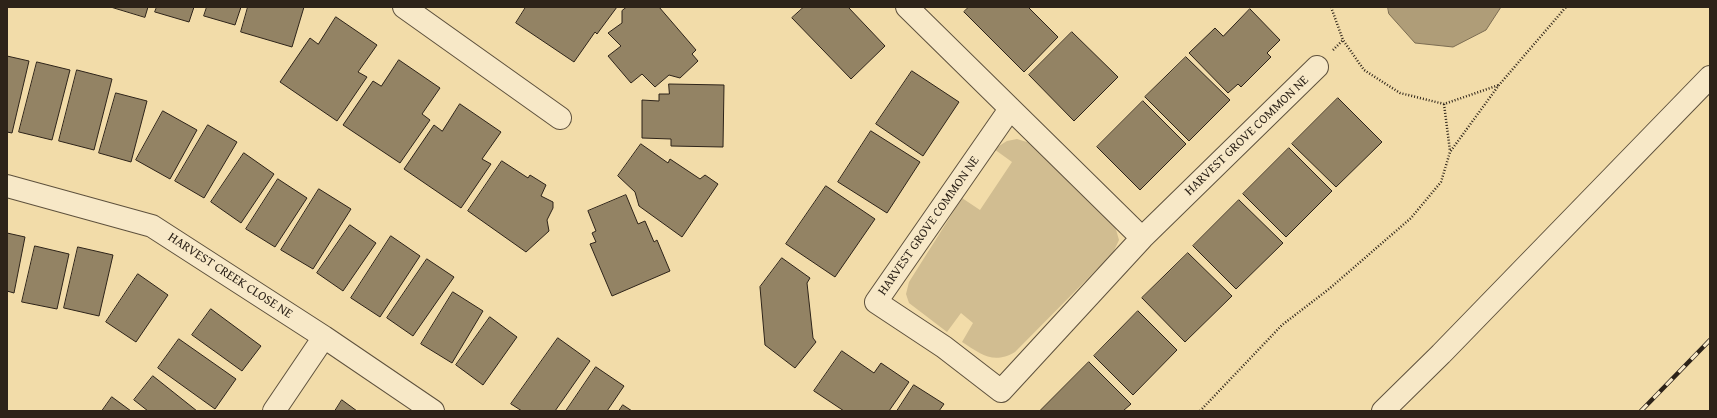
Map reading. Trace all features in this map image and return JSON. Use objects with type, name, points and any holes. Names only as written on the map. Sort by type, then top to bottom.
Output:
[{"type":"street","points":[[404,7],[560,118]]},
{"type":"street","points":[[907,7],[1142,238]]},
{"type":"street","name":"HARVEST GROVE COMMON NE","points":[[1010,109],[876,302],[944,347],[1001,391],[1142,238],[1317,67]]},
{"type":"street","points":[[1383,411],[1447,348],[1710,78]]},
{"type":"street","name":"HARVEST CREEK CLOSE NE","points":[[7,186],[152,226],[324,337],[433,411]]},
{"type":"street","points":[[274,411],[324,337]]},
{"type":"path","points":[[1331,7],[1343,40],[1364,70],[1400,93],[1444,104],[1498,85]]},
{"type":"path","points":[[1200,411],[1282,325],[1329,289],[1411,218],[1441,182],[1450,152],[1498,85],[1566,7]]},
{"type":"path","points":[[1444,104],[1450,152]]},
{"type":"shaded area","points":[[1388,7],[1501,7],[1486,30],[1453,47],[1415,43],[1389,14]]},
{"type":"shaded area","points":[[1017,139],[1030,143],[1115,226],[1119,240],[1113,253],[1015,352],[1000,358],[994,358],[981,354],[962,342],[973,323],[961,313],[947,332],[909,303],[906,294],[909,282],[962,198],[980,210],[1012,162],[994,149],[1007,141]]},
{"type":"building","points":[[111,7],[148,7],[145,17]]},
{"type":"building","points":[[157,7],[194,7],[189,22],[155,12]]},
{"type":"building","points":[[207,7],[241,7],[235,25],[204,16]]},
{"type":"building","points":[[248,7],[304,7],[292,47],[241,32]]},
{"type":"building","points":[[526,7],[617,7],[597,34],[595,32],[574,62],[516,23]]},
{"type":"building","points":[[627,7],[659,7],[696,50],[692,54],[698,61],[680,78],[669,75],[655,87],[642,74],[631,83],[608,56],[621,46],[608,33],[622,23],[622,11]]},
{"type":"building","points":[[804,7],[848,7],[885,46],[851,79],[792,18]]},
{"type":"building","points":[[969,7],[1028,7],[1058,37],[1024,72],[964,12]]},
{"type":"building","points":[[1250,9],[1280,40],[1267,53],[1271,57],[1241,87],[1238,84],[1228,93],[1189,53],[1215,28],[1223,36]]},
{"type":"building","points":[[336,17],[377,45],[358,72],[367,77],[337,121],[280,82],[310,38],[318,44]]},
{"type":"building","points":[[1072,32],[1118,77],[1074,121],[1029,75]]},
{"type":"building","points":[[7,56],[29,61],[12,133],[7,132]]},
{"type":"building","points":[[1186,57],[1230,100],[1189,141],[1145,97]]},
{"type":"building","points":[[399,60],[440,88],[422,114],[430,120],[400,163],[343,125],[373,81],[381,86]]},
{"type":"building","points":[[37,62],[70,70],[52,140],[19,132]]},
{"type":"building","points":[[77,70],[112,79],[94,150],[59,141]]},
{"type":"building","points":[[912,71],[959,102],[923,156],[876,124]]},
{"type":"building","points":[[669,84],[724,85],[723,147],[671,146],[671,139],[642,138],[642,100],[659,101],[659,94],[669,94]]},
{"type":"building","points":[[116,93],[147,101],[131,162],[99,153]]},
{"type":"building","points":[[1338,98],[1382,142],[1336,187],[1292,144]]},
{"type":"building","points":[[1143,101],[1186,144],[1140,190],[1097,147]]},
{"type":"building","points":[[460,104],[501,132],[482,159],[491,164],[461,208],[404,169],[434,125],[442,131]]},
{"type":"building","points":[[163,111],[197,130],[170,179],[136,160]]},
{"type":"building","points":[[208,125],[237,142],[204,198],[175,181]]},
{"type":"building","points":[[871,131],[920,162],[887,213],[838,182]]},
{"type":"building","points":[[641,144],[668,163],[670,159],[700,179],[705,175],[718,184],[682,237],[639,206],[635,192],[618,176]]},
{"type":"building","points":[[1289,148],[1332,191],[1286,237],[1243,194]]},
{"type":"building","points":[[244,153],[274,174],[241,223],[211,202]]},
{"type":"building","points":[[502,161],[528,178],[530,175],[546,185],[541,196],[553,202],[553,208],[547,220],[549,231],[526,252],[468,211]]},
{"type":"building","points":[[278,179],[307,198],[275,247],[246,229]]},
{"type":"building","points":[[826,186],[875,219],[835,277],[786,244]]},
{"type":"building","points":[[319,189],[351,209],[313,269],[281,250]]},
{"type":"building","points":[[626,195],[638,224],[645,221],[654,242],[657,240],[670,271],[612,296],[590,244],[596,242],[592,233],[596,231],[588,211]]},
{"type":"building","points":[[1239,200],[1283,243],[1236,289],[1193,246]]},
{"type":"building","points":[[350,225],[376,243],[343,291],[317,273]]},
{"type":"building","points":[[7,233],[25,237],[14,293],[7,291]]},
{"type":"building","points":[[391,236],[420,256],[380,317],[351,298]]},
{"type":"building","points":[[35,246],[69,254],[57,309],[22,302]]},
{"type":"building","points":[[78,247],[113,255],[99,316],[64,308]]},
{"type":"building","points":[[1188,253],[1232,296],[1185,342],[1142,298]]},
{"type":"building","points":[[782,258],[810,278],[807,283],[813,338],[816,342],[795,368],[765,345],[760,287]]},
{"type":"building","points":[[427,259],[454,277],[413,336],[387,318]]},
{"type":"building","points":[[138,274],[168,295],[136,342],[106,322]]},
{"type":"building","points":[[453,292],[483,311],[452,363],[421,344]]},
{"type":"building","points":[[211,309],[261,346],[242,371],[192,335]]},
{"type":"building","points":[[1138,311],[1177,350],[1133,395],[1094,356]]},
{"type":"building","points":[[490,317],[517,337],[483,385],[456,365]]},
{"type":"building","points":[[558,338],[590,361],[555,411],[522,411],[511,404]]},
{"type":"building","points":[[179,339],[236,379],[215,409],[158,368]]},
{"type":"building","points":[[842,351],[874,373],[881,363],[909,382],[889,411],[844,411],[814,391]]},
{"type":"building","points":[[1089,362],[1131,404],[1123,411],[1040,411]]},
{"type":"building","points":[[596,367],[624,386],[607,411],[566,411]]},
{"type":"building","points":[[153,376],[197,411],[148,411],[134,400]]},
{"type":"building","points":[[914,385],[944,404],[939,411],[897,411]]},
{"type":"building","points":[[112,397],[131,411],[102,411]]},
{"type":"building","points":[[342,400],[357,411],[335,411]]},
{"type":"building","points":[[623,405],[632,411],[619,411]]},
{"type":"railway","points":[[1641,411],[1710,340]]}]
